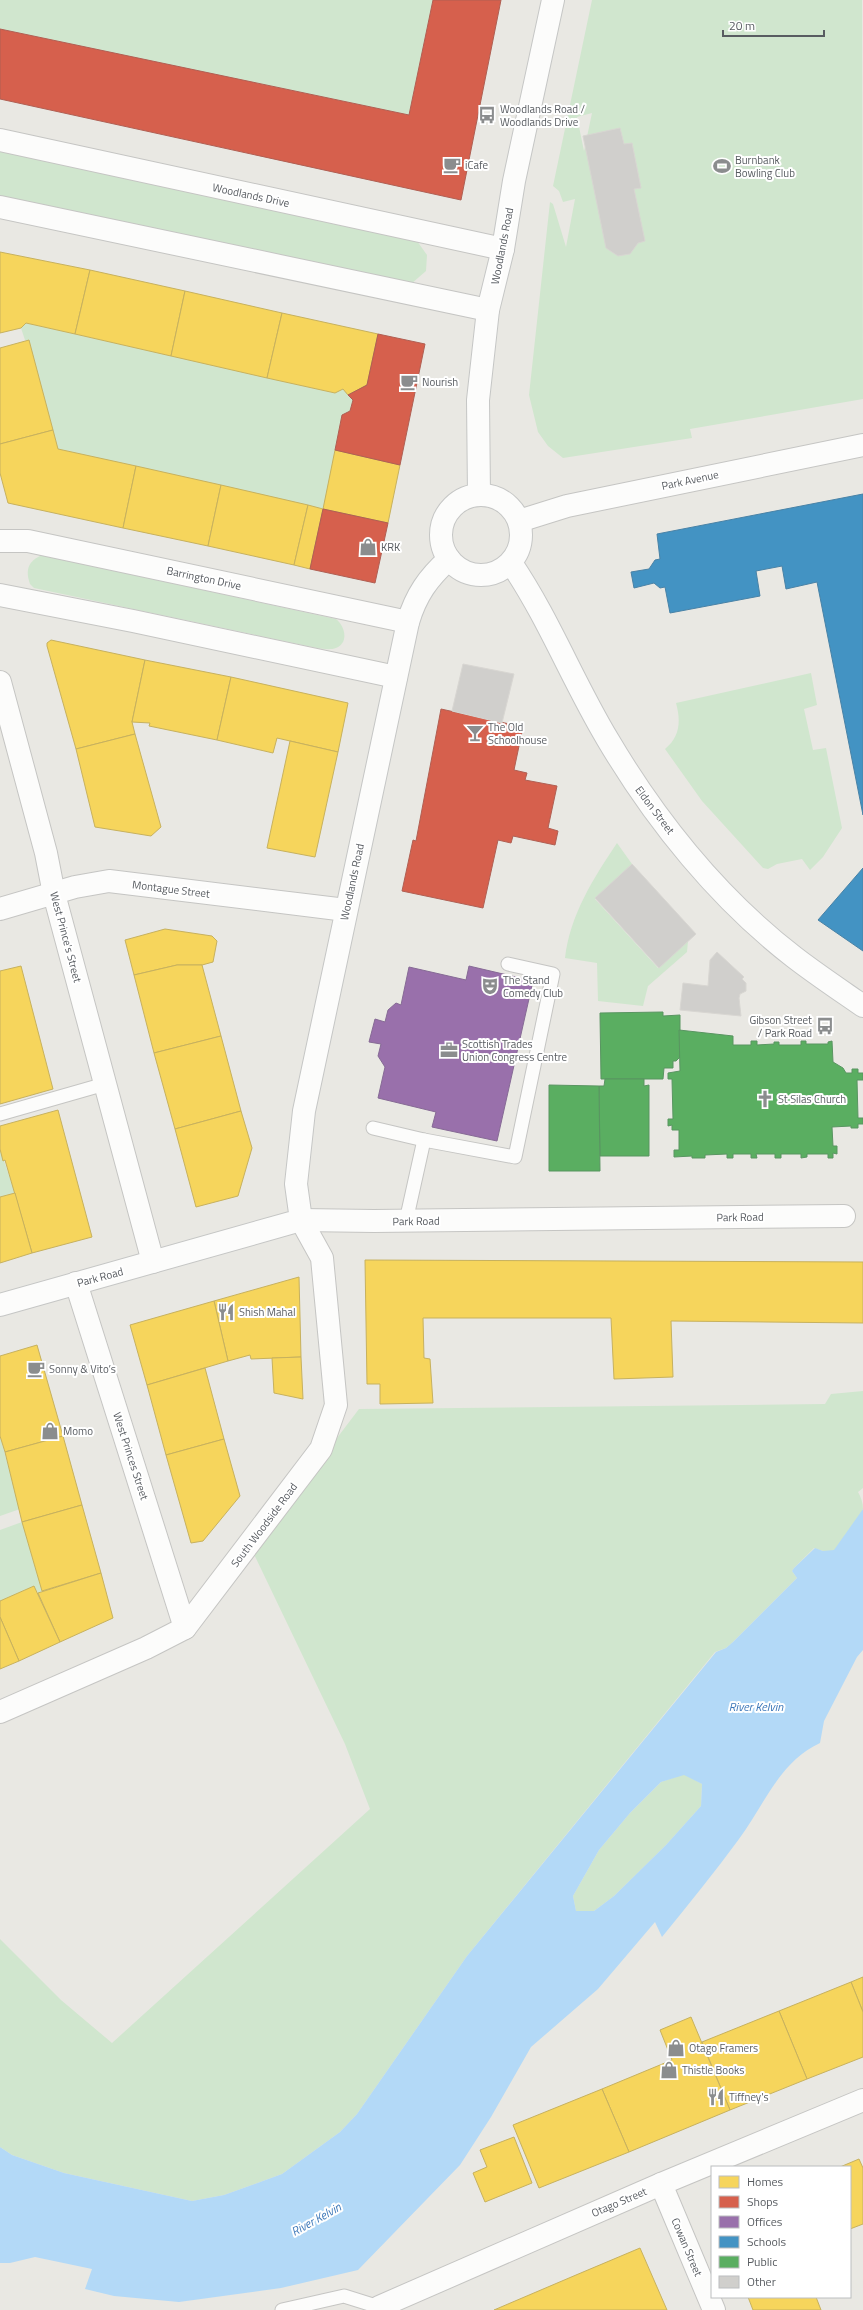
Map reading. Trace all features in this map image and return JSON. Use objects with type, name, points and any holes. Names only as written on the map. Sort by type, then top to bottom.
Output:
[{"type":"street","name":"Woodlands Road","points":[[479,495],[478,400],[488,310],[503,249],[514,181],[553,0]]},
{"type":"street","name":"Woodlands Drive","points":[[0,140],[503,249]]},
{"type":"street","points":[[0,207],[488,310]]},
{"type":"street","name":"Park Avenue","points":[[519,521],[567,506],[863,445]]},
{"type":"street","points":[[479,495],[491,496],[503,501],[513,510],[519,521],[521,544],[511,563],[501,570],[490,574],[479,575],[468,573],[457,568],[449,560],[443,547],[441,532],[445,519],[453,507],[465,499],[479,495]]},
{"type":"street","name":"Barrington Drive","points":[[0,541],[28,541],[408,622]]},
{"type":"street","name":"Woodlands Road","points":[[301,1220],[296,1184],[304,1111],[408,622],[413,606],[422,587],[449,560]]},
{"type":"street","name":"Eldon Street","points":[[511,563],[538,606],[607,740],[649,806],[692,858],[749,918],[793,957],[863,1006]]},
{"type":"street","points":[[0,595],[141,622],[396,677]]},
{"type":"street","name":"West Prince's Street","points":[[1,695],[46,853],[54,894],[153,1262]]},
{"type":"street","name":"Montague Street","points":[[0,908],[75,887],[109,881],[346,910]]},
{"type":"street","name":"Park Road","points":[[0,1305],[301,1220],[406,1221],[844,1216]]},
{"type":"street","name":"South Woodside Road","points":[[0,1712],[146,1648],[185,1628],[321,1449],[336,1404],[322,1258],[301,1220]]},
{"type":"street","name":"West Princes Street","points":[[76,1283],[185,1628]]},
{"type":"street","name":"Otago Street","points":[[379,2308],[661,2184],[863,2100]]},
{"type":"street","name":"Cowan Street","points":[[661,2184],[714,2310]]},
{"type":"lane","points":[[373,1128],[424,1140],[515,1157],[553,974],[508,964]]},
{"type":"lane","points":[[0,1114],[105,1084]]},
{"type":"lane","points":[[406,1221],[424,1140]]},
{"type":"lane","points":[[282,2310],[344,2296],[379,2308]]},
{"type":"green space","points":[[0,0],[433,0],[409,115],[0,29]]},
{"type":"green space","name":"Burnbank Bowling Club","points":[[592,0],[862,0],[863,399],[690,429],[692,438],[563,458],[548,446],[538,432],[529,395],[550,202],[553,204],[566,247],[575,199],[563,202],[559,191],[553,186]],"holes":[[[592,113],[584,151],[577,117]]]},
{"type":"green space","points":[[0,150],[417,241],[427,255],[426,271],[411,284],[0,198]]},
{"type":"green space","points":[[26,323],[334,393],[343,389],[353,400],[323,509],[58,449],[29,340],[25,340],[21,328]]},
{"type":"green space","points":[[42,555],[336,619],[343,629],[343,642],[336,648],[317,648],[34,588],[30,584],[28,570],[31,563],[37,557]]},
{"type":"green space","points":[[811,673],[817,705],[804,709],[813,750],[826,748],[842,828],[823,857],[810,870],[802,859],[777,864],[768,869],[763,868],[702,801],[665,749],[674,739],[678,728],[679,722],[676,703]]},
{"type":"green space","points":[[617,843],[632,864],[595,899],[658,968],[688,941],[687,952],[648,986],[643,1006],[598,1001],[597,963],[565,958],[577,912],[599,870]]},
{"type":"green space","points":[[0,1149],[15,1193],[0,1197]]},
{"type":"green space","points":[[863,1391],[863,1488],[858,1492],[862,1500],[863,1509],[850,1531],[834,1551],[823,1551],[814,1548],[792,1571],[797,1578],[733,1642],[726,1648],[715,1652],[467,1956],[357,2114],[340,2132],[282,2174],[224,2195],[192,2201],[64,2173],[12,2155],[0,2147],[0,1939],[61,2000],[112,2043],[370,1809],[345,1744],[252,1550],[359,1409],[825,1404],[831,1394]]},
{"type":"green space","points":[[0,1436],[20,1509],[0,1516]]},
{"type":"green space","points":[[22,1522],[42,1591],[38,1593],[34,1586],[0,1601],[0,1530]]},
{"type":"green space","points":[[684,1774],[702,1784],[701,1806],[666,1845],[614,1896],[594,1911],[576,1911],[573,1896],[599,1850],[630,1813],[661,1782]]},
{"type":"water","name":"River Kelvin","points":[[863,1509],[863,1650],[857,1657],[824,1721],[820,1743],[806,1751],[783,1772],[739,1839],[711,1877],[662,1937],[655,1922],[598,1989],[531,2047],[491,2117],[460,2165],[358,2270],[281,2288],[179,2302],[114,2296],[85,2289],[92,2269],[35,2257],[10,2263],[0,2263],[0,2147],[12,2155],[64,2173],[192,2201],[224,2195],[282,2174],[340,2132],[357,2114],[467,1956],[716,1652],[726,1648],[733,1642],[797,1578],[792,1571],[815,1548],[823,1551],[834,1550]],"holes":[[[684,1775],[702,1784],[701,1806],[666,1845],[614,1896],[594,1911],[576,1911],[573,1896],[599,1850],[630,1813],[661,1782]]]},
{"type":"building: Homes","points":[[0,252],[90,270],[75,334],[26,323],[21,328],[0,333]]},
{"type":"building: Homes","points":[[90,270],[185,291],[171,356],[75,334]]},
{"type":"building: Homes","points":[[185,291],[282,313],[267,378],[171,356]]},
{"type":"building: Homes","points":[[282,313],[378,334],[367,385],[348,395],[343,389],[335,393],[267,378]]},
{"type":"building: Homes","points":[[29,340],[53,430],[0,444],[0,348]]},
{"type":"building: Homes","points":[[53,430],[58,449],[136,466],[123,528],[8,503],[0,473],[0,444]]},
{"type":"building: Homes","points":[[335,450],[400,465],[388,523],[323,509]]},
{"type":"building: Homes","points":[[136,466],[221,485],[208,546],[123,528]]},
{"type":"building: Homes","points":[[221,485],[308,505],[294,565],[208,546]]},
{"type":"building: Homes","points":[[308,505],[323,509],[310,569],[294,565]]},
{"type":"building: Homes","points":[[51,640],[145,660],[132,722],[135,734],[76,749],[47,646],[47,643]]},
{"type":"building: Homes","points":[[145,660],[231,677],[217,740],[149,726],[150,723],[132,722]]},
{"type":"building: Homes","points":[[231,677],[348,703],[338,752],[277,738],[273,753],[217,740]]},
{"type":"building: Homes","points":[[135,734],[161,827],[151,836],[95,827],[76,749]]},
{"type":"building: Homes","points":[[290,741],[338,752],[315,857],[267,848]]},
{"type":"building: Homes","points":[[165,929],[212,936],[217,941],[213,962],[202,965],[177,965],[134,975],[125,940]]},
{"type":"building: Homes","points":[[177,965],[202,965],[221,1036],[154,1053],[134,975]]},
{"type":"building: Homes","points":[[21,966],[53,1089],[0,1104],[0,971]]},
{"type":"building: Homes","points":[[221,1036],[241,1111],[175,1129],[154,1053]]},
{"type":"building: Homes","points":[[58,1110],[92,1237],[32,1253],[5,1160],[3,1161],[0,1149],[0,1126]]},
{"type":"building: Homes","points":[[241,1111],[252,1148],[238,1196],[196,1207],[175,1129]]},
{"type":"building: Homes","points":[[15,1193],[32,1253],[0,1263],[0,1197]]},
{"type":"building: Homes","points":[[365,1260],[863,1262],[863,1323],[671,1321],[673,1377],[614,1379],[611,1318],[423,1318],[424,1358],[430,1359],[433,1403],[380,1404],[380,1384],[367,1384]]},
{"type":"building: Homes","points":[[299,1277],[301,1357],[251,1359],[250,1355],[228,1361],[214,1301]]},
{"type":"building: Homes","points":[[214,1301],[228,1361],[147,1385],[130,1325]]},
{"type":"building: Homes","points":[[37,1345],[63,1436],[5,1452],[0,1436],[0,1356]]},
{"type":"building: Homes","points":[[301,1357],[303,1399],[274,1393],[272,1358]]},
{"type":"building: Homes","points":[[205,1368],[224,1439],[166,1455],[147,1385]]},
{"type":"building: Homes","points":[[63,1436],[82,1505],[22,1522],[5,1452]]},
{"type":"building: Homes","points":[[224,1439],[240,1496],[203,1541],[191,1543],[166,1455]]},
{"type":"building: Homes","points":[[82,1505],[101,1573],[42,1591],[22,1522]]},
{"type":"building: Homes","points":[[101,1573],[113,1618],[60,1642],[38,1593]]},
{"type":"building: Homes","points":[[34,1586],[60,1642],[19,1661],[0,1617],[0,1601]]},
{"type":"building: Homes","points":[[0,1617],[19,1661],[0,1669]]},
{"type":"building: Homes","points":[[863,1977],[863,2012],[851,1982]]},
{"type":"building: Homes","points":[[851,1982],[863,2012],[863,2057],[807,2079],[779,2011]]},
{"type":"building: Homes","points":[[779,2011],[807,2079],[730,2110],[702,2042]]},
{"type":"building: Homes","points":[[691,2017],[730,2110],[629,2152],[602,2089],[672,2060],[660,2030]]},
{"type":"building: Homes","points":[[602,2089],[629,2152],[539,2188],[513,2125]]},
{"type":"building: Homes","points":[[514,2137],[532,2183],[485,2202],[473,2173],[487,2167],[480,2150]]},
{"type":"building: Homes","points":[[859,2159],[863,2168],[863,2224],[851,2229],[851,2166],[842,2166]]},
{"type":"building: Homes","points":[[640,2248],[667,2310],[494,2310],[576,2275]]},
{"type":"building: Homes","points":[[748,2298],[816,2298],[821,2310],[753,2310]]},
{"type":"building: Shops","points":[[433,0],[501,0],[461,200],[0,99],[0,29],[409,115]]},
{"type":"building: Shops","points":[[378,334],[425,344],[400,465],[335,450],[342,415],[350,411],[353,400],[348,395],[367,385]]},
{"type":"building: Shops","points":[[323,509],[388,523],[375,583],[310,569]]},
{"type":"building: Shops","points":[[441,709],[523,727],[514,770],[527,773],[525,780],[557,786],[548,828],[558,831],[555,845],[513,836],[511,843],[498,840],[483,908],[402,891],[413,840],[416,841]]},
{"type":"building: Offices","name":"Scottish Trades Union Congress Centre","points":[[469,966],[533,981],[497,1141],[432,1127],[436,1112],[378,1098],[385,1067],[378,1056],[381,1044],[369,1042],[375,1019],[385,1022],[388,1010],[396,1003],[401,1005],[409,967],[466,980]]},
{"type":"building: Schools","points":[[863,494],[863,815],[817,582],[786,589],[782,566],[756,571],[760,596],[670,613],[665,587],[660,588],[654,583],[634,588],[631,572],[649,569],[655,560],[660,559],[657,534]]},
{"type":"building: Schools","points":[[863,868],[863,951],[818,920]]},
{"type":"building: Public","points":[[663,1012],[663,1016],[680,1015],[680,1057],[676,1061],[673,1061],[673,1068],[664,1068],[663,1079],[601,1079],[600,1013]]},
{"type":"building: Public","name":"St Silas Church","points":[[679,1030],[733,1036],[733,1045],[751,1045],[751,1041],[757,1041],[757,1045],[774,1044],[774,1042],[779,1042],[779,1045],[801,1045],[801,1041],[806,1041],[806,1044],[828,1044],[828,1042],[832,1041],[833,1062],[843,1068],[846,1073],[852,1073],[852,1069],[858,1069],[858,1073],[863,1073],[863,1080],[857,1080],[858,1118],[863,1118],[863,1124],[858,1124],[858,1128],[851,1128],[851,1126],[832,1127],[833,1146],[837,1146],[837,1154],[833,1153],[833,1158],[828,1158],[828,1154],[807,1154],[807,1157],[801,1158],[801,1154],[781,1154],[781,1158],[775,1158],[775,1154],[756,1154],[757,1158],[751,1158],[751,1154],[733,1154],[733,1158],[727,1158],[727,1154],[705,1155],[705,1158],[692,1158],[692,1156],[674,1157],[674,1150],[679,1150],[679,1130],[672,1130],[672,1125],[668,1126],[668,1119],[673,1119],[672,1079],[668,1079],[668,1073],[680,1071]]},
{"type":"building: Public","points":[[605,1079],[644,1079],[644,1086],[649,1085],[649,1156],[600,1156],[599,1086],[604,1086]]},
{"type":"building: Public","points":[[549,1085],[599,1086],[600,1171],[549,1171]]},
{"type":"building: Other","points":[[620,128],[624,144],[632,143],[641,188],[634,189],[645,241],[638,243],[630,254],[618,256],[606,248],[583,136]]},
{"type":"building: Other","points":[[463,664],[514,674],[502,723],[452,711]]},
{"type":"building: Other","points":[[632,864],[696,934],[659,968],[595,898]]},
{"type":"building: Other","points":[[717,952],[744,977],[742,979],[746,983],[746,991],[740,994],[739,998],[741,1016],[680,1010],[683,983],[708,986],[710,960]]},
{"type":"place","name":"Woodlands Road / Woodlands Drive","points":[[487,115]]},
{"type":"place","name":"iCafe","points":[[452,165]]},
{"type":"place","name":"Burnbank Bowling Club","points":[[722,166]]},
{"type":"place","name":"Nourish","points":[[409,382]]},
{"type":"place","name":"KRK","points":[[368,547]]},
{"type":"place","name":"The Old Schoolhouse","points":[[475,733]]},
{"type":"place","name":"The Stand Comedy Club","points":[[490,986]]},
{"type":"place","name":"Gibson Street / Park Road","points":[[825,1026]]},
{"type":"place","name":"Scottish Trades Union Congress Centre","points":[[449,1050]]},
{"type":"place","name":"St Silas Church","points":[[765,1099]]},
{"type":"place","name":"Shish Mahal","points":[[226,1312]]},
{"type":"place","name":"Sonny & Vito’s","points":[[36,1369]]},
{"type":"place","name":"Momo","points":[[50,1431]]},
{"type":"place","name":"Otago Framers","points":[[676,2048]]},
{"type":"place","name":"Thistle Books","points":[[669,2070]]},
{"type":"place","name":"Tiffney's","points":[[716,2097]]}]
